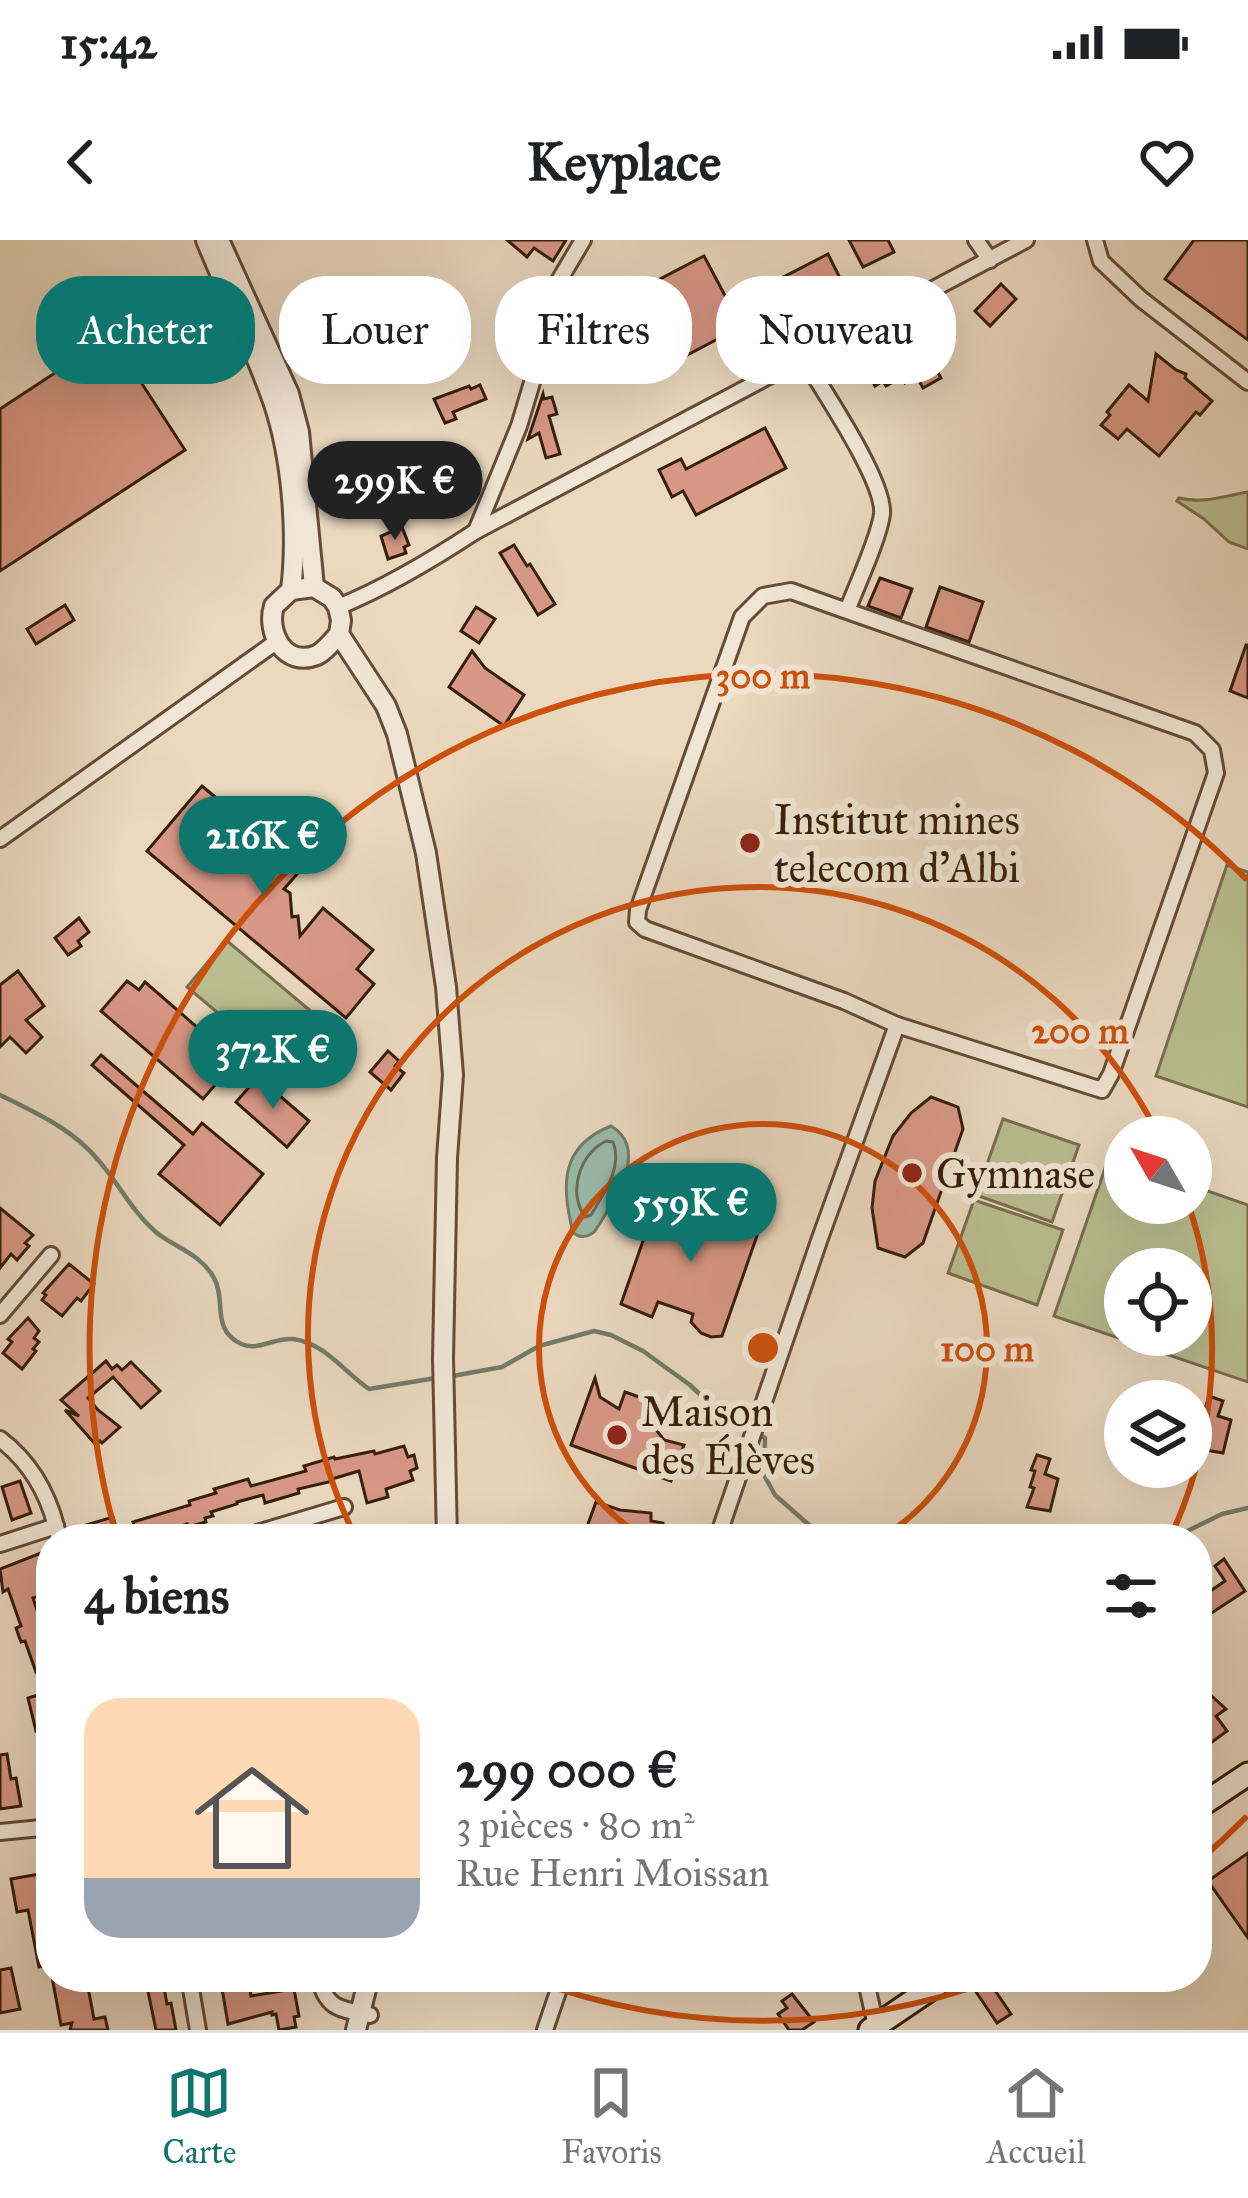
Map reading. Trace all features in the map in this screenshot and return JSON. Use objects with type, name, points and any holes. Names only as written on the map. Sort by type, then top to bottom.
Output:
[{"type":"main road","points":[[1212,1798],[1248,1774]]},
{"type":"main road","points":[[873,2028],[926,1992]]},
{"type":"street","points":[[206,240],[283,436],[294,562],[291,590]]},
{"type":"street","points":[[219,240],[289,394],[299,432],[314,587]]},
{"type":"street","points":[[476,531],[519,426],[539,359],[547,301],[583,240]]},
{"type":"street","points":[[976,240],[990,260]]},
{"type":"street","points":[[956,278],[1026,240]]},
{"type":"street","points":[[1095,240],[1101,261],[1248,382]]},
{"type":"street","points":[[338,607],[380,589],[476,531],[752,384]]},
{"type":"street","points":[[819,384],[881,500],[882,518],[847,611]]},
{"type":"street","points":[[321,653],[339,634],[338,607],[314,587],[291,590],[274,606],[270,618],[276,642],[288,653],[304,657],[321,653],[358,667]]},
{"type":"street","points":[[790,591],[1195,734],[1212,750],[1216,773],[1102,1090],[897,1025],[637,922],[742,617],[763,596],[790,591]]},
{"type":"street","points":[[339,634],[386,706],[397,734],[425,853],[446,987],[453,1075],[443,1358],[447,1524]]},
{"type":"street","points":[[0,839],[276,642]]},
{"type":"street","points":[[722,1524],[897,1025]]},
{"type":"street","points":[[0,1316],[50,1255]]},
{"type":"street","points":[[0,1439],[29,1467],[47,1497],[55,1524]]},
{"type":"street","points":[[287,1524],[344,1507]]},
{"type":"street","points":[[0,1544],[36,1536]]},
{"type":"street","points":[[0,1832],[36,1828]]},
{"type":"street","points":[[192,1992],[198,2030]]},
{"type":"street","points":[[324,1992],[334,2007],[363,2022],[370,1992]]},
{"type":"street","points":[[545,2030],[558,1992]]},
{"type":"street","points":[[867,1992],[873,2028]]},
{"type":"shaded area","points":[[1248,492],[1248,549],[1229,542],[1177,501],[1179,498],[1206,500]]},
{"type":"shaded area","points":[[1227,865],[1248,872],[1248,1107],[1156,1076]]},
{"type":"shaded area","points":[[226,940],[313,1013],[274,1060],[187,987]]},
{"type":"shaded area","points":[[1003,1119],[1079,1145],[1052,1222],[976,1195]]},
{"type":"shaded area","points":[[1104,1171],[1104,1224],[1212,1224],[1212,1192],[1248,1205],[1248,1382],[1172,1356],[1212,1356],[1212,1248],[1104,1248],[1104,1333],[1054,1316]]},
{"type":"shaded area","points":[[974,1200],[1063,1230],[1037,1305],[948,1273]]},
{"type":"water","points":[[611,1126],[628,1148],[625,1177],[595,1231],[578,1236],[573,1232],[567,1199],[568,1169],[582,1145]]},
{"type":"building","points":[[507,240],[566,240],[553,261],[534,248],[527,257]]},
{"type":"building","points":[[849,240],[888,240],[894,252],[863,267]]},
{"type":"building","points":[[1194,240],[1248,240],[1248,340],[1165,279]]},
{"type":"building","points":[[828,254],[839,276],[786,276]]},
{"type":"building","points":[[704,256],[716,279],[716,340],[692,353],[692,276],[666,276]]},
{"type":"building","points":[[1001,284],[1016,299],[990,326],[975,311]]},
{"type":"building","points":[[1156,354],[1186,374],[1212,401],[1200,415],[1196,412],[1159,456],[1127,429],[1118,439],[1101,425],[1129,385],[1148,401]]},
{"type":"building","points":[[38,384],[142,384],[185,450],[0,571],[0,409]]},
{"type":"building","points":[[480,385],[486,399],[453,412],[456,419],[445,423],[434,399]]},
{"type":"building","points":[[543,394],[544,399],[552,397],[557,414],[549,416],[560,454],[546,458],[539,433],[528,439]]},
{"type":"building","points":[[765,428],[786,468],[696,515],[683,491],[672,497],[659,470],[681,459],[686,469]]},
{"type":"building","points":[[402,527],[409,545],[404,547],[406,553],[388,559],[381,536]]},
{"type":"building","points":[[514,545],[555,604],[538,615],[500,553]]},
{"type":"building","points":[[880,578],[912,589],[901,618],[868,606]]},
{"type":"building","points":[[940,587],[983,602],[969,642],[926,627]]},
{"type":"building","points":[[65,605],[74,620],[36,644],[27,629]]},
{"type":"building","points":[[476,607],[495,619],[479,643],[461,631]]},
{"type":"building","points":[[1248,645],[1248,698],[1230,691]]},
{"type":"building","points":[[472,651],[485,668],[524,695],[504,726],[449,687]]},
{"type":"building","points":[[202,786],[245,822],[234,834],[276,870],[273,839],[287,832],[302,837],[305,865],[284,889],[290,893],[292,917],[298,916],[300,936],[323,908],[373,950],[357,969],[374,984],[346,1018],[147,851]]},
{"type":"building","points":[[79,918],[89,932],[68,955],[55,938]]},
{"type":"building","points":[[18,971],[44,1006],[26,1020],[42,1037],[26,1053],[10,1037],[0,1047],[0,985]]},
{"type":"building","points":[[127,981],[139,990],[145,982],[236,1061],[203,1099],[101,1011]]},
{"type":"building","points":[[388,1051],[404,1073],[391,1090],[370,1072]]},
{"type":"building","points":[[101,1055],[193,1134],[202,1123],[263,1174],[220,1225],[159,1174],[184,1145],[92,1065]]},
{"type":"building","points":[[258,1077],[309,1121],[287,1147],[236,1102]]},
{"type":"building","name":"Gymnase","points":[[931,1097],[958,1107],[963,1129],[923,1243],[905,1257],[878,1248],[872,1208],[875,1181],[893,1136]]},
{"type":"building","points":[[659,1195],[759,1230],[722,1336],[701,1333],[691,1322],[693,1314],[658,1302],[652,1317],[621,1304]]},
{"type":"building","points":[[0,1208],[33,1235],[17,1260],[11,1254],[0,1268]]},
{"type":"building","points":[[69,1264],[94,1284],[62,1316],[42,1300]]},
{"type":"building","points":[[28,1318],[39,1331],[34,1338],[39,1342],[22,1369],[3,1353],[12,1342],[8,1339]]},
{"type":"building","points":[[106,1361],[112,1369],[117,1365],[122,1370],[131,1362],[160,1391],[141,1408],[113,1377],[88,1398],[120,1427],[96,1445],[65,1410],[79,1416],[61,1400]]},
{"type":"building","name":"Maison des Élèves","points":[[595,1378],[600,1397],[619,1409],[625,1392],[662,1405],[654,1427],[664,1440],[684,1445],[671,1481],[571,1445]]},
{"type":"building","points":[[1212,1397],[1223,1401],[1218,1416],[1231,1420],[1223,1453],[1212,1451]]},
{"type":"building","points":[[404,1446],[408,1457],[414,1455],[413,1480],[386,1489],[388,1497],[367,1503],[359,1471],[265,1503],[263,1495],[237,1502],[211,1512],[213,1516],[199,1524],[133,1522],[190,1505],[189,1501],[216,1493],[214,1489],[248,1479],[251,1486],[306,1471],[304,1466],[334,1457]]},
{"type":"building","points":[[1037,1455],[1050,1459],[1045,1474],[1058,1479],[1050,1511],[1027,1507]]},
{"type":"building","points":[[20,1481],[31,1513],[12,1520],[2,1487]]},
{"type":"building","points":[[596,1502],[651,1513],[651,1521],[663,1523],[663,1524],[588,1524]]},
{"type":"building","points":[[113,1517],[115,1524],[89,1524]]},
{"type":"building","points":[[36,1555],[36,1672],[16,1628],[21,1626],[8,1589],[3,1592],[0,1569]]},
{"type":"building","points":[[1224,1559],[1245,1591],[1212,1613],[1212,1590],[1225,1581],[1215,1566]]},
{"type":"building","points":[[36,1696],[36,1731],[28,1698]]},
{"type":"building","points":[[1212,1696],[1226,1709],[1216,1716],[1227,1731],[1212,1742]]},
{"type":"building","points":[[7,1754],[21,1806],[0,1809],[0,1755]]},
{"type":"building","points":[[1248,1853],[1248,1938],[1212,1887],[1212,1878]]},
{"type":"building","points":[[36,1875],[36,1951],[28,1910],[17,1912],[11,1879]]},
{"type":"building","points":[[11,1968],[20,2009],[0,2013],[0,1970]]},
{"type":"building","points":[[55,1992],[89,1992],[94,2019],[105,2017],[108,2030],[70,2030],[72,2023],[61,2025]]},
{"type":"building","points":[[148,1992],[165,1992],[176,2030],[156,2030]]},
{"type":"building","points":[[223,1992],[250,1992],[251,1996],[295,1992],[296,2027],[279,2030],[272,2012],[228,2024]]},
{"type":"building","points":[[976,1992],[996,1992],[1011,2014],[997,2023]]},
{"type":"building","points":[[792,1994],[814,2022],[802,2030],[789,2030],[778,2014],[787,2008],[782,2001]]},
{"type":"waterway","points":[[0,1095],[78,1140],[148,1225],[209,1270],[217,1285],[223,1325],[232,1338],[248,1346],[285,1339],[304,1342],[325,1352],[369,1389],[436,1378]]},
{"type":"waterway","points":[[447,1377],[502,1367],[539,1346],[594,1331],[611,1335],[643,1351],[711,1405],[765,1438],[764,1475],[775,1495],[808,1524]]},
{"type":"waterway","points":[[1202,1524],[1248,1508]]},
{"type":"place","name":"Institut mines telecom d'Albi","points":[[750,843]]},
{"type":"place","name":"Gymnase","points":[[912,1173]]},
{"type":"place","name":"Maison des Élèves","points":[[617,1435]]}]
